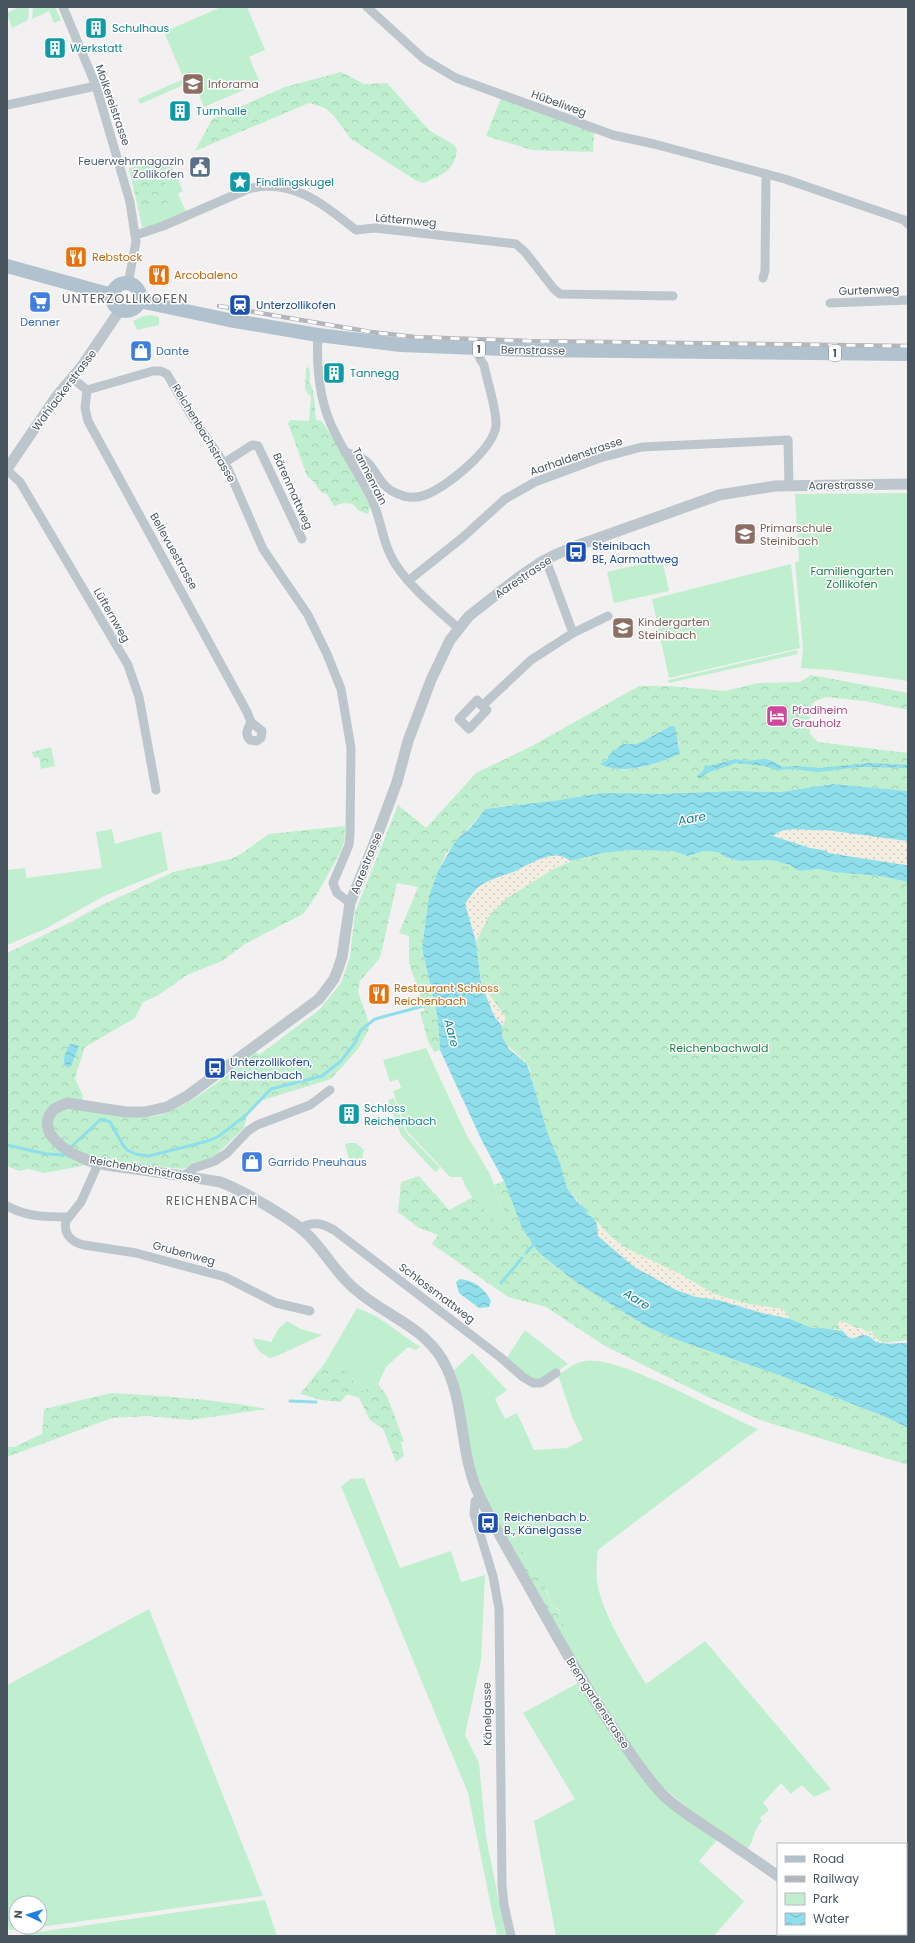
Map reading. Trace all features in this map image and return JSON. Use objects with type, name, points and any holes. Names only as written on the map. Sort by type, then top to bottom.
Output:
[{"type":"main road","points":[[7,266],[112,295]]},
{"type":"main road","points":[[128,284],[137,290],[139,301],[131,310],[120,310],[113,304],[112,295],[116,288],[128,284]]},
{"type":"main road","name":"Bernstrasse","points":[[139,301],[229,320],[318,335],[401,345],[479,349],[908,354]]},
{"type":"street","name":"Molkereistrasse","points":[[63,7],[96,86],[130,202],[136,235],[133,262],[128,284]]},
{"type":"street","name":"Hübeliweg","points":[[368,7],[424,59],[456,78],[613,135],[654,144],[766,174],[907,221]]},
{"type":"street","points":[[7,105],[96,86]]},
{"type":"street","points":[[763,278],[766,271],[766,174]]},
{"type":"street","name":"Lätternweg","points":[[136,235],[163,226],[248,189],[260,186],[278,186],[310,195],[356,230],[375,228],[516,244],[525,252],[554,290],[560,294],[673,296]]},
{"type":"street","name":"Gurtenweg","points":[[830,303],[908,300]]},
{"type":"street","name":"Wahlackerstrasse","points":[[7,469],[56,397],[72,378],[120,310]]},
{"type":"street","name":"Tannenrain","points":[[318,335],[319,386],[329,419],[374,505],[383,540],[392,559],[408,581],[458,628]]},
{"type":"street","points":[[345,452],[358,456],[369,463],[377,477],[386,487],[402,496],[423,496],[434,492],[452,479],[476,458],[493,436],[496,424],[484,365],[480,359],[479,349]]},
{"type":"street","name":"Reichenbachstrasse","points":[[87,390],[153,371],[161,371],[167,374],[172,380],[183,403],[224,463],[264,549],[308,615],[327,654],[341,689],[351,748],[349,845],[333,883],[337,893],[350,903],[338,969],[334,979],[319,999],[187,1096],[167,1107],[145,1112],[126,1112],[75,1104],[62,1104],[54,1109],[49,1116],[48,1130],[52,1138],[70,1152],[98,1164],[184,1176],[227,1184],[300,1228],[318,1247],[333,1267],[356,1290],[414,1328],[429,1342],[441,1358],[453,1382],[468,1464],[480,1497]]},
{"type":"street","points":[[72,378],[87,390]]},
{"type":"street","name":"Bellevuestrasse","points":[[87,390],[85,408],[88,421],[251,722]]},
{"type":"street","name":"Aarhaldenstrasse","points":[[408,581],[462,538],[505,499],[523,488],[542,479],[600,458],[642,447],[788,440],[789,486]]},
{"type":"street","name":"Bärenmattweg","points":[[224,463],[252,446],[258,446],[302,539]]},
{"type":"street","name":"Lüfternweg","points":[[7,469],[20,482],[128,665],[139,696],[156,790]]},
{"type":"street","name":"Aarestrasse","points":[[350,903],[397,782],[408,741],[431,680],[444,651],[458,628],[469,616],[502,590],[546,560],[576,546],[714,496],[743,490],[789,486],[908,484]]},
{"type":"street","points":[[546,560],[572,633]]},
{"type":"street","points":[[482,706],[531,660],[572,633],[608,616]]},
{"type":"street","points":[[184,1176],[194,1168],[222,1156],[248,1131],[257,1125],[310,1105],[330,1090]]},
{"type":"street","points":[[7,1206],[22,1213],[41,1217],[68,1217],[81,1202],[98,1164]]},
{"type":"street","name":"Grubenweg","points":[[68,1217],[65,1224],[66,1232],[71,1239],[79,1244],[142,1254],[225,1277],[276,1303],[310,1311]]},
{"type":"street","name":"Schlossmattweg","points":[[300,1228],[313,1223],[325,1225],[334,1230],[528,1380],[541,1383],[556,1374]]},
{"type":"street","name":"Bremgartenstrasse","points":[[480,1497],[584,1684],[640,1767],[672,1802],[777,1875]]},
{"type":"street","name":"Känelgasse","points":[[480,1497],[474,1501],[474,1514],[493,1576],[499,1609],[502,1885],[505,1910],[511,1936]]},
{"type":"green space","points":[[20,7],[29,7],[28,20],[12,28],[7,13]]},
{"type":"green space","points":[[33,7],[55,7],[61,20],[54,23],[49,11],[32,19]]},
{"type":"green space","points":[[221,7],[247,7],[265,50],[249,57],[260,83],[204,107],[193,81],[140,104],[138,99],[184,79],[164,32]]},
{"type":"green space","points":[[341,72],[364,84],[387,83],[430,131],[453,144],[457,149],[454,162],[451,167],[442,174],[424,183],[417,181],[351,139],[334,116],[325,108],[309,103],[195,151],[212,119],[285,87]]},
{"type":"green space","points":[[501,98],[594,131],[593,152],[532,150],[486,136]]},
{"type":"green space","points":[[168,158],[183,191],[178,194],[186,212],[149,227],[142,227],[139,212],[168,205],[162,163],[129,170],[129,168]]},
{"type":"green space","points":[[162,162],[168,205],[139,212],[129,170]]},
{"type":"green space","points":[[151,315],[159,317],[159,325],[137,330],[133,321],[144,316]]},
{"type":"green space","points":[[308,367],[310,371],[310,383],[314,398],[316,420],[322,421],[342,453],[370,506],[368,514],[359,511],[353,504],[343,503],[334,506],[327,494],[321,492],[313,481],[307,476],[288,423],[290,420],[309,421],[311,397],[305,390],[306,368]]},
{"type":"green space","name":"Familiengarten Zollikofen","points":[[908,493],[908,681],[832,670],[801,668],[803,649],[795,562],[799,561],[795,494]]},
{"type":"green space","points":[[662,559],[669,591],[614,603],[607,572]]},
{"type":"green space","points":[[791,564],[800,648],[669,678],[652,599]]},
{"type":"green space","points":[[797,650],[798,654],[669,683],[668,680]]},
{"type":"green space","points":[[811,675],[908,693],[908,710],[865,701],[826,697],[815,701],[809,709],[810,734],[818,742],[908,753],[908,791],[833,784],[780,792],[736,791],[657,794],[559,800],[485,809],[446,854],[429,896],[422,948],[438,1019],[440,1050],[434,1052],[428,1041],[420,1012],[425,1011],[409,963],[409,936],[399,933],[418,887],[397,883],[380,958],[360,981],[358,992],[367,1017],[369,1029],[358,1049],[331,1079],[260,1101],[247,1116],[244,1128],[213,1158],[199,1165],[182,1169],[108,1161],[44,1173],[29,1169],[19,1171],[7,1166],[7,953],[71,922],[94,909],[173,872],[231,859],[244,852],[269,834],[345,826],[344,842],[341,851],[316,896],[303,914],[245,944],[222,961],[187,975],[157,996],[143,1002],[135,1018],[85,1047],[75,1078],[83,1096],[81,1109],[129,1116],[145,1117],[159,1115],[173,1110],[203,1093],[256,1052],[259,1055],[319,1010],[341,983],[350,957],[355,912],[398,805],[426,828],[476,773],[530,747],[639,686],[669,686],[725,691],[758,683],[800,682]],"holes":[[[671,726],[679,743],[679,754],[661,762],[640,768],[620,769],[601,763],[608,759],[609,756],[622,744],[637,744]]]},
{"type":"green space","points":[[51,747],[55,766],[41,769],[39,757],[34,758],[32,752]]},
{"type":"green space","points":[[112,829],[115,844],[161,831],[168,870],[104,896],[45,929],[7,945],[7,870],[25,868],[26,878],[102,868],[96,832]]},
{"type":"green space","name":"Reichenbachwald","points":[[630,850],[673,851],[688,856],[703,851],[718,852],[725,857],[740,861],[772,860],[790,865],[801,871],[818,869],[833,872],[880,876],[908,882],[908,1340],[883,1343],[861,1328],[854,1328],[848,1324],[841,1328],[842,1330],[808,1327],[796,1323],[790,1319],[783,1309],[748,1304],[714,1294],[680,1274],[626,1248],[610,1236],[593,1217],[586,1214],[585,1208],[578,1203],[567,1188],[560,1163],[548,1134],[527,1064],[509,1049],[502,1036],[502,1026],[506,1018],[481,983],[476,942],[488,917],[505,899],[555,868],[570,861],[603,853]]},
{"type":"green space","points":[[426,1048],[466,1134],[490,1174],[504,1213],[504,1229],[485,1212],[474,1199],[462,1177],[450,1177],[406,1130],[393,1091],[401,1088],[398,1079],[390,1082],[383,1060]]},
{"type":"green space","points":[[394,1098],[405,1131],[440,1168],[435,1172],[401,1135],[388,1100]]},
{"type":"green space","points":[[348,1143],[356,1143],[364,1150],[362,1158],[351,1165],[345,1145]]},
{"type":"green space","points":[[419,1176],[449,1210],[473,1197],[489,1215],[504,1228],[504,1213],[494,1185],[504,1181],[522,1228],[538,1252],[577,1283],[647,1327],[680,1341],[776,1374],[888,1418],[908,1428],[908,1465],[763,1421],[710,1398],[605,1346],[546,1307],[508,1297],[432,1244],[438,1235],[419,1228],[398,1212],[401,1182]]},
{"type":"green space","points":[[357,1308],[376,1316],[420,1347],[416,1350],[408,1347],[386,1367],[378,1384],[361,1391],[346,1371],[325,1363]]},
{"type":"green space","points":[[287,1321],[301,1329],[322,1335],[270,1358],[259,1350],[255,1345],[253,1338],[271,1342],[279,1328]]},
{"type":"green space","points":[[525,1330],[568,1364],[544,1380],[534,1380],[506,1359]]},
{"type":"green space","points":[[472,1353],[507,1390],[495,1399],[505,1419],[517,1413],[534,1450],[567,1448],[583,1440],[573,1419],[558,1375],[574,1365],[585,1361],[600,1361],[645,1376],[758,1429],[598,1550],[597,1569],[597,1581],[604,1606],[624,1647],[646,1684],[705,1641],[831,1789],[814,1797],[802,1785],[791,1794],[781,1783],[763,1803],[769,1810],[760,1818],[762,1821],[756,1829],[752,1842],[747,1849],[690,1810],[658,1783],[608,1714],[559,1634],[564,1620],[559,1610],[551,1604],[548,1593],[519,1545],[513,1549],[490,1507],[476,1474],[470,1451],[458,1381],[454,1370]]},
{"type":"green space","points":[[325,1363],[346,1371],[361,1391],[378,1384],[387,1396],[404,1441],[401,1442],[404,1456],[396,1462],[383,1429],[370,1420],[359,1398],[347,1394],[341,1402],[322,1400],[300,1394]]},
{"type":"green space","points":[[111,1393],[209,1400],[267,1409],[190,1420],[147,1416],[112,1418],[7,1457],[7,1447],[14,1447],[42,1434],[44,1409]]},
{"type":"green space","points":[[364,1478],[400,1568],[451,1551],[461,1582],[485,1575],[481,1660],[465,1735],[479,1763],[486,1837],[506,1936],[497,1936],[468,1793],[341,1486],[351,1479]]},
{"type":"green space","points":[[519,1545],[545,1587],[551,1604],[560,1612],[564,1620],[562,1630],[559,1634],[513,1549]]},
{"type":"green space","points":[[149,1609],[263,1896],[48,1926],[48,1895],[8,1895],[8,1925],[7,1685]]},
{"type":"green space","points":[[578,1683],[638,1769],[717,1840],[699,1861],[744,1901],[714,1936],[556,1936],[534,1821],[575,1799],[523,1713]]},
{"type":"green space","points":[[265,1900],[277,1936],[24,1935],[48,1935],[48,1931]]},
{"type":"sand","points":[[775,826],[908,836],[908,873],[841,862],[769,837]]},
{"type":"sand","points":[[552,851],[575,860],[555,868],[505,899],[488,917],[476,942],[481,983],[506,1018],[502,1027],[504,1041],[524,1059],[528,1065],[532,1080],[532,1090],[488,1030],[464,899],[479,879]]},
{"type":"sand","points":[[567,1188],[581,1204],[587,1214],[593,1217],[610,1237],[626,1248],[680,1274],[714,1294],[748,1304],[783,1309],[790,1319],[788,1327],[718,1300],[715,1302],[671,1292],[607,1251]]},
{"type":"sand","points":[[840,1320],[866,1332],[872,1331],[873,1336],[883,1343],[876,1342],[868,1336],[850,1338],[837,1326]]},
{"type":"water","points":[[671,726],[675,727],[680,754],[651,765],[629,769],[619,769],[600,764],[608,759],[608,756],[622,744],[637,744]]},
{"type":"water","points":[[735,759],[748,761],[763,759],[773,761],[782,767],[797,766],[819,768],[869,763],[908,765],[908,768],[861,767],[818,772],[793,769],[777,770],[764,766],[736,763],[707,773],[699,779],[697,776],[703,771],[705,765],[709,766]]},
{"type":"water","name":"Aare","points":[[833,784],[908,791],[908,841],[826,830],[791,829],[778,832],[773,836],[810,848],[827,851],[828,853],[905,865],[908,867],[908,882],[880,876],[833,872],[818,869],[801,871],[790,865],[772,860],[740,861],[725,857],[718,852],[703,851],[688,856],[673,851],[630,850],[603,853],[570,861],[557,855],[542,858],[481,885],[474,891],[465,904],[476,942],[481,983],[494,1016],[502,1026],[502,1036],[509,1049],[527,1064],[548,1134],[560,1163],[567,1188],[578,1203],[585,1208],[587,1214],[595,1220],[598,1236],[634,1267],[676,1290],[696,1297],[718,1300],[762,1313],[790,1319],[812,1328],[843,1331],[850,1338],[864,1335],[869,1336],[876,1342],[880,1343],[908,1343],[908,1428],[888,1418],[776,1374],[680,1341],[647,1327],[577,1283],[538,1252],[522,1228],[504,1181],[482,1141],[440,1050],[438,1019],[422,948],[429,896],[438,871],[456,840],[471,827],[485,809],[603,793],[657,794],[736,791],[780,792]]},
{"type":"water","points":[[70,1044],[79,1046],[71,1066],[66,1067],[64,1058]]},
{"type":"water","points":[[460,1279],[470,1281],[482,1289],[491,1301],[489,1307],[479,1308],[459,1293],[456,1282]]},
{"type":"waterway","points":[[70,1148],[101,1119],[110,1122],[127,1150],[136,1154],[149,1156],[208,1141],[219,1136],[246,1115],[271,1089],[322,1076],[341,1061],[354,1044],[361,1030],[375,1019],[438,1002]]},
{"type":"waterway","points":[[7,1145],[46,1154],[64,1155],[67,1152]]},
{"type":"waterway","points":[[526,1253],[535,1243]]},
{"type":"waterway","points":[[501,1283],[522,1258]]},
{"type":"waterway","points":[[290,1401],[316,1402]]},
{"type":"ferry route","points":[[433,992],[481,983]]},
{"type":"railway","points":[[219,306],[371,332],[415,337],[528,341],[908,346]]},
{"type":"place","name":"Schulhaus","points":[[96,28]]},
{"type":"place","name":"Werkstatt","points":[[55,48]]},
{"type":"place","name":"Inforama","points":[[193,84]]},
{"type":"place","name":"Turnhalle","points":[[180,111]]},
{"type":"place","name":"Feuerwehrmagazin Zollikofen","points":[[200,167]]},
{"type":"place","name":"Findlingskugel","points":[[240,182]]},
{"type":"place","name":"Rebstock","points":[[76,257]]},
{"type":"place","name":"Arcobaleno","points":[[159,275]]},
{"type":"place","name":"Denner","points":[[40,302]]},
{"type":"place","name":"Unterzollikofen","points":[[240,305]]},
{"type":"place","name":"Dante","points":[[141,351]]},
{"type":"place","name":"Tannegg","points":[[334,373]]},
{"type":"place","name":"Primarschule Steinibach","points":[[745,534]]},
{"type":"place","name":"Steinibach BE, Aarmattweg","points":[[576,552]]},
{"type":"place","name":"Kindergarten Steinibach","points":[[623,628]]},
{"type":"place","name":"Pfadiheim Grauholz","points":[[777,716]]},
{"type":"place","name":"Restaurant Schloss Reichenbach","points":[[379,994]]},
{"type":"place","name":"Unterzollikofen, Reichenbach","points":[[215,1068]]},
{"type":"place","name":"Schloss Reichenbach","points":[[349,1114]]},
{"type":"place","name":"Garrido Pneuhaus","points":[[252,1162]]},
{"type":"place","name":"Reichenbach b. B., Känelgasse","points":[[488,1523]]},
{"type":"district","name":"UNTERZOLLIKOFEN","points":[[125,298]]},
{"type":"district","name":"REICHENBACH","points":[[212,1200]]}]
